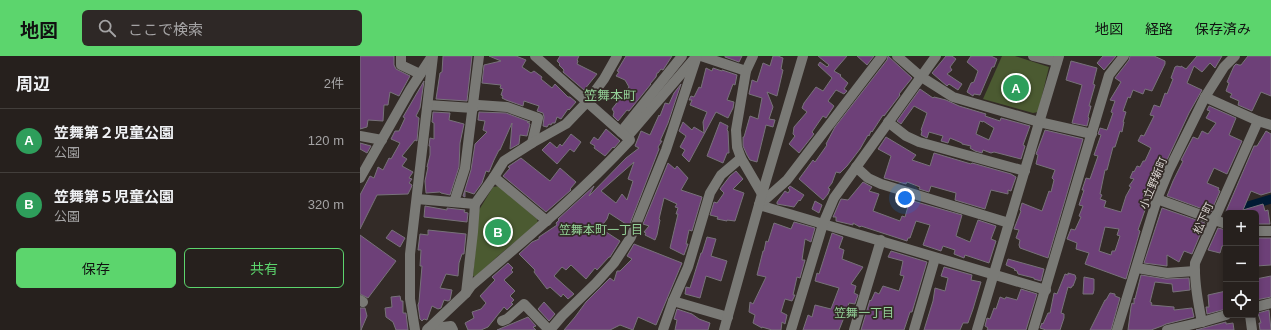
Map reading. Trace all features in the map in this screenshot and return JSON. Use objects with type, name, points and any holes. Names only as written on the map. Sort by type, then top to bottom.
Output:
[{"type":"street","points":[[400,56],[401,65],[420,74]]},
{"type":"street","points":[[360,178],[432,56]]},
{"type":"street","points":[[414,330],[410,299],[410,254],[428,105],[432,56]]},
{"type":"street","points":[[454,202],[465,168],[479,56]]},
{"type":"street","points":[[428,330],[466,293],[471,286],[547,221],[610,162],[630,140],[587,102],[547,60],[535,56]]},
{"type":"street","points":[[466,293],[475,204],[504,161],[566,124],[587,102],[604,79],[617,56]]},
{"type":"street","points":[[624,135],[682,56]]},
{"type":"street","points":[[624,135],[697,56]]},
{"type":"street","points":[[502,320],[507,319],[524,304],[549,330],[614,264],[631,237],[666,150],[697,56]]},
{"type":"street","points":[[701,56],[746,71]]},
{"type":"street","points":[[753,56],[746,71],[736,130],[737,147],[741,158],[762,194]]},
{"type":"street","points":[[724,330],[803,56]]},
{"type":"street","points":[[759,205],[787,180],[882,56]]},
{"type":"street","points":[[897,56],[920,76],[953,96],[1039,122],[1092,134]]},
{"type":"street","points":[[791,330],[823,224],[834,198],[920,76],[936,56]]},
{"type":"street","points":[[978,330],[1058,59],[1033,56]]},
{"type":"street","points":[[1033,330],[1109,75],[1124,56]]},
{"type":"street","name":"小立野新町","points":[[1117,330],[1157,199],[1169,170],[1205,97],[1224,67],[1235,56]]},
{"type":"street","points":[[1205,97],[1258,121],[1271,125]]},
{"type":"street","points":[[428,105],[473,108],[478,104],[507,107],[538,118],[532,143]]},
{"type":"street","name":"松下町","points":[[1195,271],[1195,263],[1258,121]]},
{"type":"street","points":[[888,122],[906,136],[919,142],[1025,171]]},
{"type":"street","points":[[360,136],[382,140]]},
{"type":"street","points":[[663,330],[673,301],[688,267],[710,193],[721,175],[741,158]]},
{"type":"street","points":[[856,167],[868,178],[881,184],[1009,223]]},
{"type":"street","points":[[494,177],[547,221]]},
{"type":"street","points":[[417,199],[475,204]]},
{"type":"street","points":[[1157,199],[1223,223]]},
{"type":"street","points":[[759,205],[1046,290]]},
{"type":"street","points":[[1259,231],[1271,231]]},
{"type":"street","points":[[854,330],[881,240]]},
{"type":"street","points":[[914,330],[936,258]]},
{"type":"street","points":[[1137,268],[1167,273],[1195,271],[1202,322]]},
{"type":"street","points":[[673,301],[728,317]]},
{"type":"street","points":[[1259,306],[1271,304]]},
{"type":"street","points":[[1167,330],[1223,316]]},
{"type":"street","points":[[1250,318],[1252,330]]},
{"type":"street","points":[[428,330],[451,326],[453,330]]},
{"type":"green space","points":[[1002,56],[1015,56],[1049,67],[1038,112],[1033,113],[983,99]]},
{"type":"green space","points":[[499,186],[537,219],[538,223],[475,277],[473,276],[479,210],[493,187]]},
{"type":"building","points":[[360,56],[394,56],[394,65],[396,69],[410,76],[399,96],[390,92],[388,105],[384,105],[383,121],[368,120],[367,127],[360,129]]},
{"type":"building","points":[[443,56],[472,56],[467,101],[436,99],[440,73],[442,72]]},
{"type":"building","points":[[489,56],[516,56],[526,60],[522,67],[531,73],[534,71],[552,88],[555,84],[568,97],[576,102],[569,110],[568,109],[561,119],[557,117],[555,123],[552,123],[551,125],[549,124],[547,127],[543,126],[543,113],[537,111],[539,106],[524,101],[523,106],[506,100],[502,98],[503,96],[501,95],[503,89],[500,88],[501,85],[482,83],[484,65],[501,61]]},
{"type":"building","points":[[560,56],[579,56],[577,64],[597,74],[584,90],[563,72],[564,70],[557,61]]},
{"type":"building","points":[[626,56],[672,56],[663,70],[661,69],[657,73],[651,84],[629,111],[627,110],[618,121],[613,116],[614,112],[612,109],[629,87],[625,80],[616,76],[619,72],[617,71]]},
{"type":"building","points":[[725,56],[742,56],[739,62]]},
{"type":"building","points":[[773,56],[783,58],[781,69],[783,70],[777,96],[767,92],[773,107],[769,119],[775,120],[773,127],[766,125],[757,162],[750,160],[747,155],[743,146],[743,137],[750,116],[758,119],[762,98],[749,94],[752,80],[757,82],[763,63],[770,66]]},
{"type":"building","points":[[818,56],[847,56],[834,71],[841,75],[840,76],[848,83],[844,89],[847,91],[844,94],[836,90],[828,101],[834,106],[826,118],[823,116],[812,132],[814,134],[799,153],[789,144],[795,136],[793,134],[794,127],[807,112],[802,108],[804,103],[816,87],[823,91],[832,78],[818,65],[820,62],[827,67],[829,65]]},
{"type":"building","points":[[857,56],[874,56],[867,65]]},
{"type":"building","points":[[888,56],[912,78],[884,116],[883,115],[872,132],[871,131],[869,136],[868,135],[860,149],[847,166],[840,173],[836,172],[832,183],[828,188],[830,189],[828,194],[823,200],[799,179],[813,160],[815,162],[827,145],[826,144],[835,127],[887,60]]},
{"type":"building","points":[[946,56],[952,56],[956,59],[950,67],[952,70],[947,74],[962,84],[958,90],[949,84],[947,86],[932,73]]},
{"type":"building","points":[[971,56],[991,56],[997,59],[980,95],[974,94],[973,96],[967,92],[971,83],[974,82],[978,71],[967,62]]},
{"type":"building","points":[[1103,56],[1116,56],[1104,70],[1097,63]]},
{"type":"building","points":[[1130,56],[1154,56],[1165,61],[1165,64],[1152,91],[1145,89],[1143,94],[1133,90],[1130,98],[1128,97],[1123,111],[1126,112],[1122,132],[1120,131],[1115,147],[1113,147],[1107,170],[1105,170],[1100,194],[1102,195],[1100,199],[1106,201],[1104,207],[1121,212],[1126,196],[1131,187],[1129,186],[1134,179],[1130,178],[1133,171],[1134,172],[1137,166],[1140,167],[1143,161],[1145,161],[1151,148],[1138,141],[1141,135],[1144,136],[1154,116],[1150,115],[1154,105],[1160,107],[1165,93],[1167,94],[1173,79],[1171,78],[1175,67],[1181,66],[1186,69],[1197,56],[1222,56],[1215,68],[1210,63],[1202,72],[1194,66],[1187,83],[1202,90],[1189,113],[1152,190],[1138,230],[1140,231],[1126,279],[1085,264],[1089,253],[1076,249],[1077,243],[1067,239],[1071,229],[1075,230],[1081,217],[1079,216],[1083,206],[1079,205],[1084,190],[1082,190],[1086,178],[1090,179],[1098,156],[1094,155],[1101,135],[1098,134],[1100,128],[1107,130],[1113,113],[1111,112],[1115,101],[1110,100],[1121,82],[1115,78],[1129,60]],"holes":[[[1105,227],[1119,229],[1117,235],[1120,236],[1115,251],[1112,251],[1111,255],[1099,251]]]},
{"type":"building","points":[[1248,56],[1271,56],[1271,96],[1261,92],[1252,111],[1238,105],[1239,101],[1230,97],[1232,94],[1226,91],[1229,83],[1227,82],[1234,66],[1236,64],[1241,65]]},
{"type":"building","points":[[1071,61],[1097,68],[1093,84],[1095,85],[1089,106],[1091,106],[1087,126],[1072,123],[1082,85],[1066,80]]},
{"type":"building","points":[[706,68],[712,71],[713,68],[737,75],[735,85],[733,84],[727,100],[734,102],[733,108],[728,118],[716,112],[689,162],[682,155],[685,150],[680,147],[686,136],[679,131],[683,122],[692,130],[694,127],[704,133],[703,122],[707,112],[690,105],[692,100],[689,100],[691,96],[694,97],[699,87],[701,88]]},
{"type":"building","points":[[424,81],[420,108],[416,116],[419,118],[417,141],[415,140],[402,156],[407,159],[402,166],[413,172],[409,178],[412,179],[409,183],[412,185],[411,188],[408,194],[377,195],[360,229],[360,195],[370,176],[374,178],[378,167],[383,170],[389,158],[391,159],[400,143],[391,139],[395,131],[399,131],[405,118],[403,117]]},
{"type":"building","points":[[681,84],[668,123],[660,141],[662,141],[658,147],[659,149],[629,226],[609,213],[607,219],[600,228],[620,241],[610,257],[597,270],[595,268],[586,279],[571,265],[566,270],[562,267],[554,276],[574,294],[568,299],[563,294],[561,297],[550,287],[547,289],[534,272],[535,270],[519,254],[532,242],[539,239],[539,237],[557,225],[556,223],[559,220],[558,219],[594,186],[589,196],[626,158],[639,148],[635,146],[641,131],[650,135],[665,103],[669,104],[674,93]],"holes":[[[634,162],[628,179],[633,181],[627,200],[622,194],[616,203],[601,191]]]},
{"type":"building","points":[[920,89],[933,98],[946,100],[959,106],[986,114],[985,116],[1000,121],[1001,118],[1030,126],[1023,145],[1025,146],[1021,159],[983,150],[982,153],[975,151],[970,148],[971,146],[962,144],[950,138],[948,143],[941,141],[943,136],[929,132],[927,138],[921,135],[921,130],[927,113],[914,106],[901,124],[897,121]],"holes":[[[980,121],[994,128],[989,140],[976,134]]]},
{"type":"building","points":[[1209,106],[1236,118],[1229,135],[1242,141],[1227,174],[1214,168],[1207,183],[1219,188],[1218,190],[1220,191],[1211,212],[1167,196],[1183,161],[1181,160],[1193,137],[1198,139],[1202,131],[1208,134],[1216,123],[1206,118],[1210,111],[1207,110]]},
{"type":"building","points":[[433,112],[450,113],[449,120],[464,124],[460,143],[459,167],[450,195],[440,192],[426,193],[425,181],[430,155],[430,138],[434,139],[434,123],[432,122]]},
{"type":"building","points":[[479,112],[506,113],[530,122],[527,122],[530,124],[527,136],[520,135],[519,144],[510,149],[512,123],[489,172],[486,171],[482,183],[474,194],[465,191],[465,197],[463,196],[471,170],[475,144],[487,132],[483,130],[485,121],[478,120]]},
{"type":"building","points":[[720,122],[728,126],[729,153],[727,153],[723,163],[707,156]]},
{"type":"building","points":[[606,129],[620,141],[605,156],[590,143],[594,137],[598,140]]},
{"type":"building","points":[[1045,130],[1083,139],[1048,258],[1020,248],[1020,240],[1016,238],[1019,230],[1014,229],[1021,211],[1022,203],[1042,211],[1049,191],[1051,192],[1054,180],[1052,178],[1055,170],[1036,164],[1038,155],[1036,154]]},
{"type":"building","points":[[1266,131],[1271,134],[1271,192],[1261,195],[1251,191],[1243,210],[1227,210],[1254,146],[1257,146]]},
{"type":"building","points":[[571,134],[581,142],[574,152],[570,149],[557,164],[542,150],[550,142],[557,148],[560,144],[562,146]]},
{"type":"building","points":[[886,137],[916,155],[912,160],[930,166],[934,153],[1011,174],[1016,177],[1011,191],[1008,190],[1008,194],[991,190],[985,209],[955,200],[956,193],[931,186],[929,192],[919,189],[920,187],[907,182],[906,184],[884,178],[891,156],[878,149]]},
{"type":"building","points":[[360,143],[371,146],[367,153],[360,149]]},
{"type":"building","points":[[521,158],[550,181],[560,168],[576,182],[570,189],[571,190],[546,212],[503,176],[510,168],[508,167],[509,166]]},
{"type":"building","points":[[668,163],[675,169],[677,166],[688,178],[681,190],[702,197],[692,231],[689,230],[686,244],[688,244],[684,255],[670,248],[678,214],[676,214],[678,208],[675,207],[677,204],[664,198],[655,240],[645,235],[646,233],[644,232],[649,226],[643,224]]},
{"type":"building","points":[[736,171],[743,179],[733,189],[744,193],[735,221],[717,219],[718,217],[710,215],[714,202],[717,203],[724,193],[720,189]]},
{"type":"building","points":[[863,182],[872,187],[869,191],[879,194],[873,211],[900,221],[902,216],[905,217],[909,203],[913,201],[962,215],[956,236],[970,242],[978,220],[996,226],[991,239],[996,241],[989,263],[965,255],[964,258],[954,254],[955,250],[943,246],[941,251],[923,245],[930,225],[916,221],[910,238],[908,238],[907,241],[861,226],[860,227],[853,223],[853,225],[836,221],[836,217],[833,217],[841,199],[848,200]]},
{"type":"building","points":[[790,186],[804,195],[800,201],[799,200],[794,207],[777,204],[785,191],[788,193],[790,190],[788,188]]},
{"type":"building","points":[[815,201],[822,205],[819,213],[812,209]]},
{"type":"building","points":[[1263,204],[1265,211],[1268,210],[1270,224],[1259,224],[1259,210],[1243,210]]},
{"type":"building","points":[[425,206],[447,210],[447,208],[465,210],[464,212],[468,213],[467,222],[424,217]]},
{"type":"building","points":[[1162,208],[1205,223],[1192,254],[1184,251],[1179,262],[1167,255],[1167,266],[1144,263]]},
{"type":"building","points":[[794,222],[815,228],[811,242],[805,239],[802,260],[805,260],[800,278],[797,277],[793,295],[795,295],[792,301],[785,299],[781,312],[787,315],[785,324],[782,322],[781,330],[762,328],[753,323],[755,315],[749,312],[750,302],[753,304],[766,277],[757,275],[766,241],[768,242],[774,223],[791,229]]},
{"type":"building","points":[[1218,228],[1223,229],[1223,246],[1220,253],[1208,250]]},
{"type":"building","points":[[392,230],[405,238],[400,247],[386,238]]},
{"type":"building","points":[[428,230],[466,234],[464,254],[462,254],[459,263],[458,276],[446,274],[440,288],[452,290],[450,300],[444,300],[441,308],[438,309],[432,306],[427,320],[424,319],[422,321],[420,319],[418,305],[422,266],[420,266],[421,250],[418,250],[420,234],[428,235]]},
{"type":"building","points":[[832,233],[843,237],[839,248],[844,250],[842,259],[863,267],[851,284],[856,286],[854,293],[858,295],[855,304],[849,303],[839,330],[803,330],[808,315],[812,317],[815,305],[831,309],[839,288],[815,281],[817,273],[819,274]]},
{"type":"building","points":[[360,235],[396,261],[368,298],[360,294]]},
{"type":"building","points":[[707,237],[716,239],[711,256],[727,261],[721,281],[706,276],[700,298],[685,294],[686,287],[690,288]]},
{"type":"building","points":[[1259,238],[1271,238],[1271,265],[1259,266]]},
{"type":"building","points":[[634,244],[682,263],[656,325],[638,317],[633,330],[620,325],[610,330],[564,330],[586,302],[610,278],[614,281],[617,271],[620,271],[632,259],[627,256]]},
{"type":"building","points":[[891,251],[927,262],[912,312],[910,312],[904,330],[861,330],[870,300],[871,301],[875,292],[879,294],[883,286],[899,291],[904,276],[900,275],[903,261],[888,257]]},
{"type":"building","points":[[1008,259],[1044,269],[1041,281],[1018,274],[1017,271],[1014,270],[1015,269],[1006,265]]},
{"type":"building","points":[[508,263],[513,268],[511,270],[513,272],[504,280],[515,291],[510,296],[514,300],[511,303],[513,304],[507,310],[504,307],[488,327],[481,330],[468,330],[465,323],[474,318],[472,312],[481,309],[486,303],[480,296],[495,280],[492,277]]},
{"type":"building","points":[[944,267],[972,275],[971,280],[981,282],[973,309],[968,323],[963,323],[960,330],[924,330],[933,301],[935,288],[945,291],[948,278],[941,276]]},
{"type":"building","points":[[1068,273],[1075,275],[1076,278],[1073,286],[1071,288],[1068,287],[1061,313],[1064,314],[1064,318],[1060,330],[1046,330],[1040,328],[1048,313],[1050,313],[1054,293],[1057,294],[1065,274],[1068,275]]},
{"type":"building","points":[[1141,275],[1166,279],[1189,278],[1190,290],[1173,292],[1172,284],[1155,282],[1150,302],[1152,303],[1151,305],[1174,307],[1174,310],[1192,308],[1194,317],[1166,324],[1151,330],[1128,330],[1131,307],[1132,303],[1134,304],[1134,298],[1135,299]]},
{"type":"building","points":[[1271,276],[1271,297],[1259,299],[1259,278]]},
{"type":"building","points":[[1084,277],[1094,279],[1093,294],[1083,294]]},
{"type":"building","points":[[1021,289],[1037,294],[1026,330],[987,330],[988,328],[985,326],[987,318],[990,319],[994,308],[996,309],[1000,297],[1017,300]]},
{"type":"building","points":[[1223,292],[1223,310],[1207,314],[1206,307],[1209,307],[1208,295]]},
{"type":"building","points":[[1110,293],[1115,294],[1115,296],[1120,298],[1111,330],[1090,330],[1105,300]]},
{"type":"building","points":[[400,296],[401,301],[403,301],[403,313],[406,313],[408,330],[396,330],[393,322],[386,317],[385,308],[392,307],[391,297]]},
{"type":"building","points":[[544,302],[555,314],[549,321],[538,309]]},
{"type":"building","points":[[360,308],[365,308],[367,316],[361,330]]},
{"type":"building","points":[[677,309],[692,314],[699,319],[710,323],[708,330],[675,330],[677,320],[674,319]]},
{"type":"building","points":[[1269,310],[1271,330],[1260,330],[1259,323],[1261,323],[1259,313]]},
{"type":"building","points":[[528,317],[536,326],[533,327],[536,330],[497,330]]},
{"type":"building","points":[[1226,322],[1226,324],[1233,323],[1234,330],[1196,330]]},
{"type":"waterway","points":[[1240,210],[1241,208],[1271,199]]},
{"type":"place","name":"笠舞第２児童公園","points":[[1016,88]]},
{"type":"place","name":"笠舞第５児童公園","points":[[498,232]]},
{"type":"district","name":"笠舞本町","points":[[610,95]]},
{"type":"district","name":"笠舞本町一丁目","points":[[601,230]]},
{"type":"district","name":"笠舞一丁目","points":[[864,313]]}]
